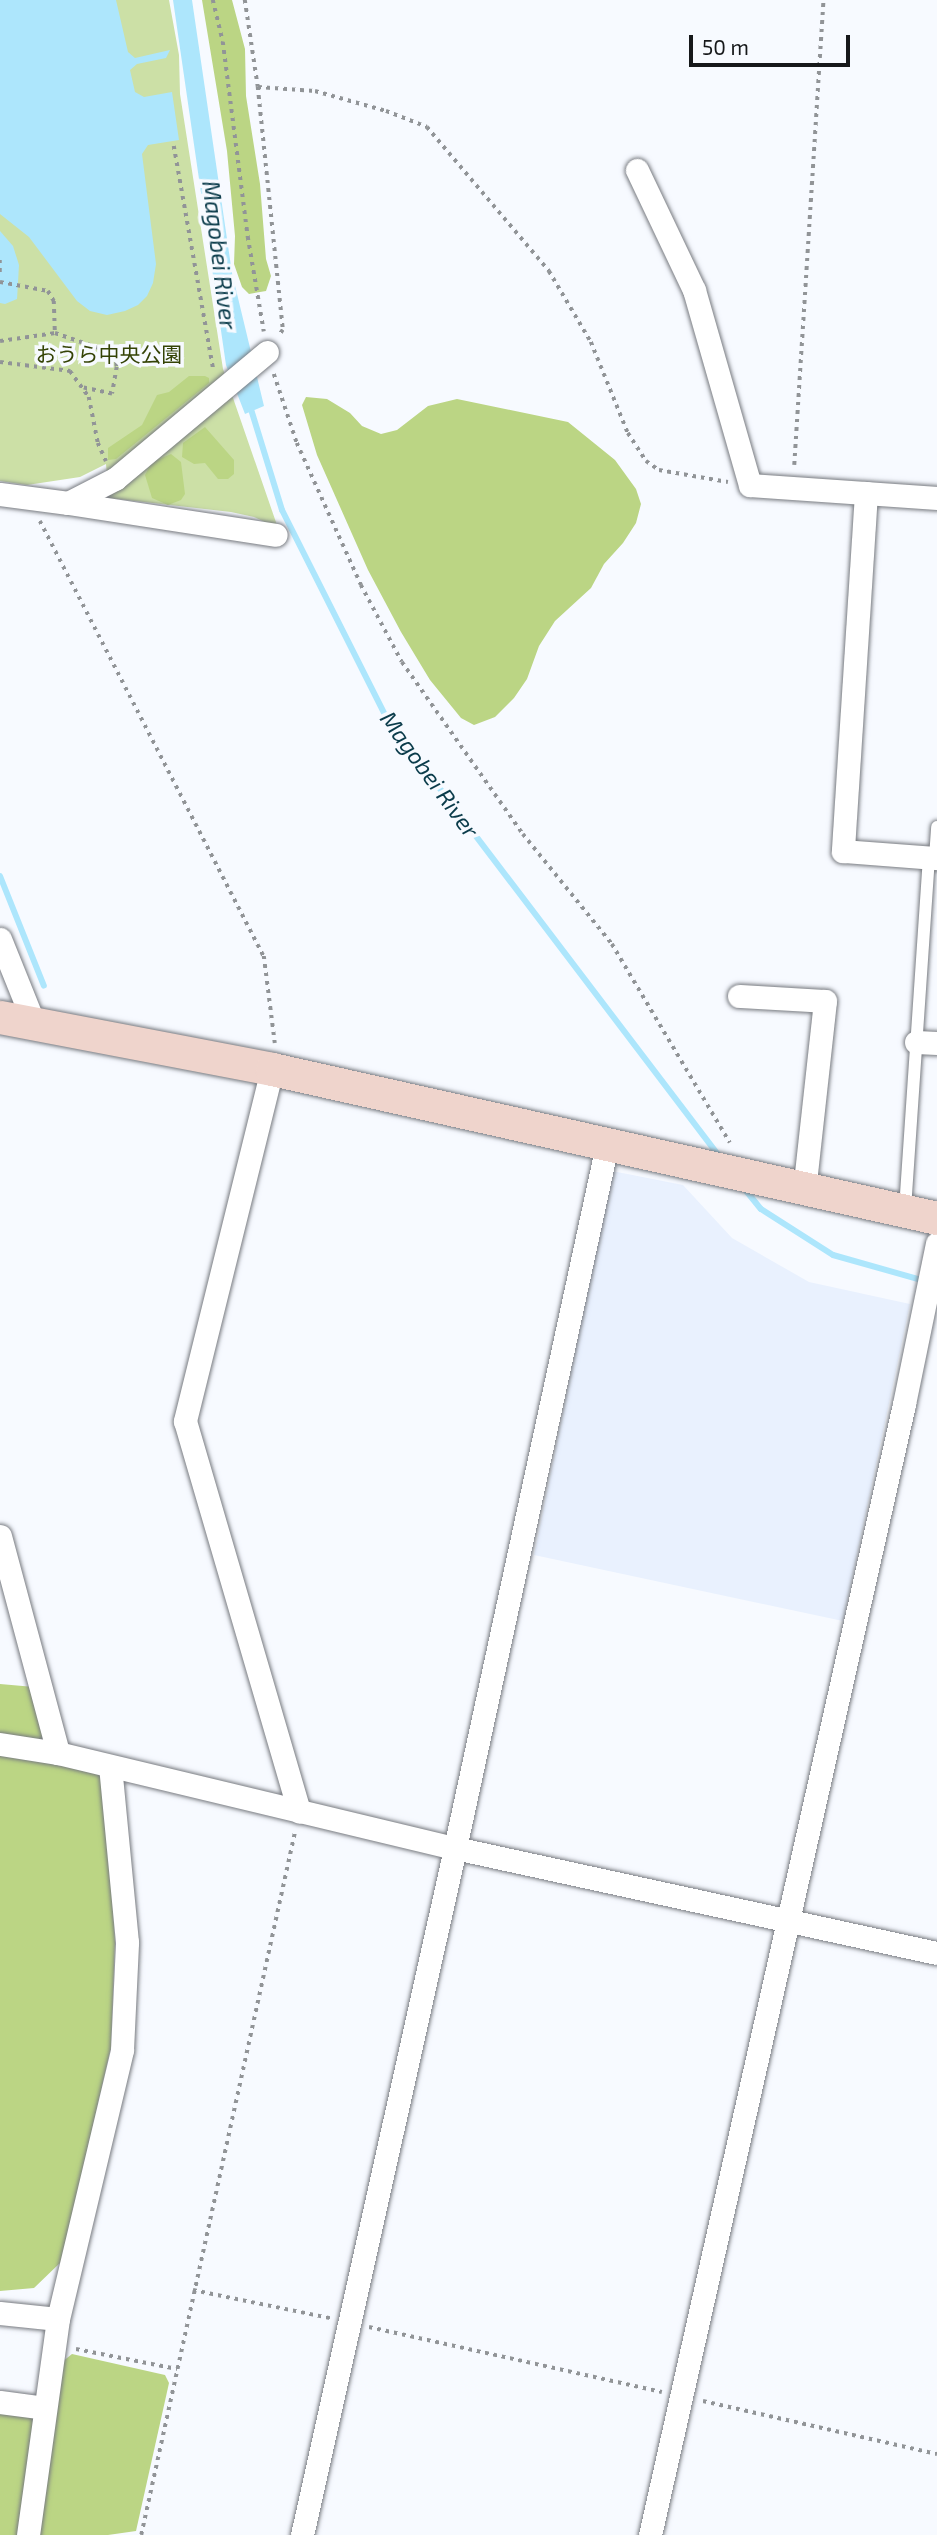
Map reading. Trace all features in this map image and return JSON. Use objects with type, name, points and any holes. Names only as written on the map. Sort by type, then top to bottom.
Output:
[{"type":"street","points":[[637,170],[694,290],[750,485],[937,498]]},
{"type":"street","points":[[68,503],[115,479],[267,352]]},
{"type":"street","points":[[866,493],[843,851],[934,858]]},
{"type":"street","points":[[0,494],[276,535]]},
{"type":"street","points":[[0,939],[33,1021]]},
{"type":"street","points":[[739,996],[825,1001],[804,1190]]},
{"type":"street","points":[[0,1017],[33,1021],[272,1069],[937,1218]]},
{"type":"street","points":[[272,1069],[185,1421],[299,1812]]},
{"type":"street","points":[[302,2535],[456,1848],[607,1145]]},
{"type":"street","points":[[650,2535],[937,1243]]},
{"type":"street","points":[[0,1536],[58,1753]]},
{"type":"street","points":[[0,1744],[58,1753],[456,1848],[937,1953]]},
{"type":"street","points":[[28,2535],[58,2319],[122,2050],[127,1942],[110,1767]]},
{"type":"street","points":[[0,2313],[58,2319]]},
{"type":"street","points":[[0,2402],[45,2408]]},
{"type":"lane","points":[[905,1209],[927,1042],[937,827]]},
{"type":"path","points":[[213,0],[223,42],[248,237],[267,352],[302,454],[361,585],[402,662],[523,834],[612,943],[750,1178]]},
{"type":"path","points":[[245,0],[258,87],[283,330],[267,352]]},
{"type":"path","points":[[793,488],[823,0]]},
{"type":"path","points":[[258,87],[315,91],[386,110],[426,127],[549,271],[591,342],[628,433],[646,461],[659,470],[750,485]]},
{"type":"path","points":[[174,146],[221,392]]},
{"type":"path","points":[[0,260],[0,275]]},
{"type":"path","points":[[0,282],[48,291],[54,301],[55,333]]},
{"type":"path","points":[[0,341],[55,333],[116,354],[117,367],[112,394],[83,388]]},
{"type":"path","points":[[0,362],[70,371],[89,397],[98,443],[115,479]]},
{"type":"path","points":[[27,498],[264,956],[275,1038],[272,1069]]},
{"type":"path","points":[[141,2535],[299,1812]]},
{"type":"path","points":[[193,2290],[350,2322],[937,2454]]},
{"type":"path","points":[[56,2345],[177,2370]]},
{"type":"shaded area","points":[[612,1171],[683,1185],[732,1238],[809,1282],[910,1304],[843,1621],[534,1555]]},
{"type":"green space","name":"おうら中央公園","points":[[0,0],[169,0],[179,55],[180,94],[223,369],[278,528],[254,517],[231,512],[109,498],[106,464],[80,477],[27,485],[0,481]]},
{"type":"green space","points":[[202,0],[232,0],[245,49],[246,96],[260,184],[266,259],[271,276],[266,291],[249,294],[242,287],[234,264],[235,236],[227,151]]},
{"type":"green space","points":[[189,376],[205,376],[209,378],[209,383],[116,459],[108,460],[108,448],[142,425],[157,395],[169,392]]},
{"type":"green space","points":[[306,397],[327,399],[350,413],[362,426],[381,434],[397,430],[428,406],[457,399],[568,422],[615,460],[636,489],[641,504],[636,523],[604,564],[591,588],[555,621],[539,646],[527,679],[514,698],[495,717],[474,725],[461,718],[430,680],[401,632],[368,570],[317,455],[302,405]]},
{"type":"green space","points":[[205,427],[234,460],[234,474],[228,479],[218,479],[205,463],[194,464],[182,457],[183,443]]},
{"type":"green space","points":[[171,454],[181,462],[185,494],[181,500],[168,505],[152,498],[145,475],[152,462]]},
{"type":"green space","points":[[0,1684],[34,1687],[53,1760],[98,1770],[106,1790],[115,1942],[111,2047],[62,2261],[34,2288],[0,2291]]},
{"type":"green space","points":[[72,2354],[165,2375],[169,2383],[136,2531],[108,2535],[35,2535],[57,2366]]},
{"type":"green space","points":[[0,2407],[38,2412],[27,2535],[0,2535]]},
{"type":"water","points":[[0,0],[116,0],[128,52],[135,58],[170,50],[166,58],[137,64],[130,70],[135,92],[144,97],[172,92],[179,140],[148,145],[142,154],[156,264],[153,283],[147,296],[138,305],[125,311],[107,315],[90,311],[77,301],[29,237],[0,214]]},
{"type":"water","points":[[173,0],[192,0],[232,273],[264,406],[245,414],[226,365]]},
{"type":"water","points":[[0,231],[13,246],[19,265],[17,299],[5,304],[0,303]]},
{"type":"waterway","name":"Magobei River","points":[[250,406],[282,510],[387,719],[719,1156]]},
{"type":"waterway","points":[[0,876],[44,986]]},
{"type":"waterway","name":"Magobei River","points":[[743,1187],[761,1209],[833,1255],[925,1281]]}]
